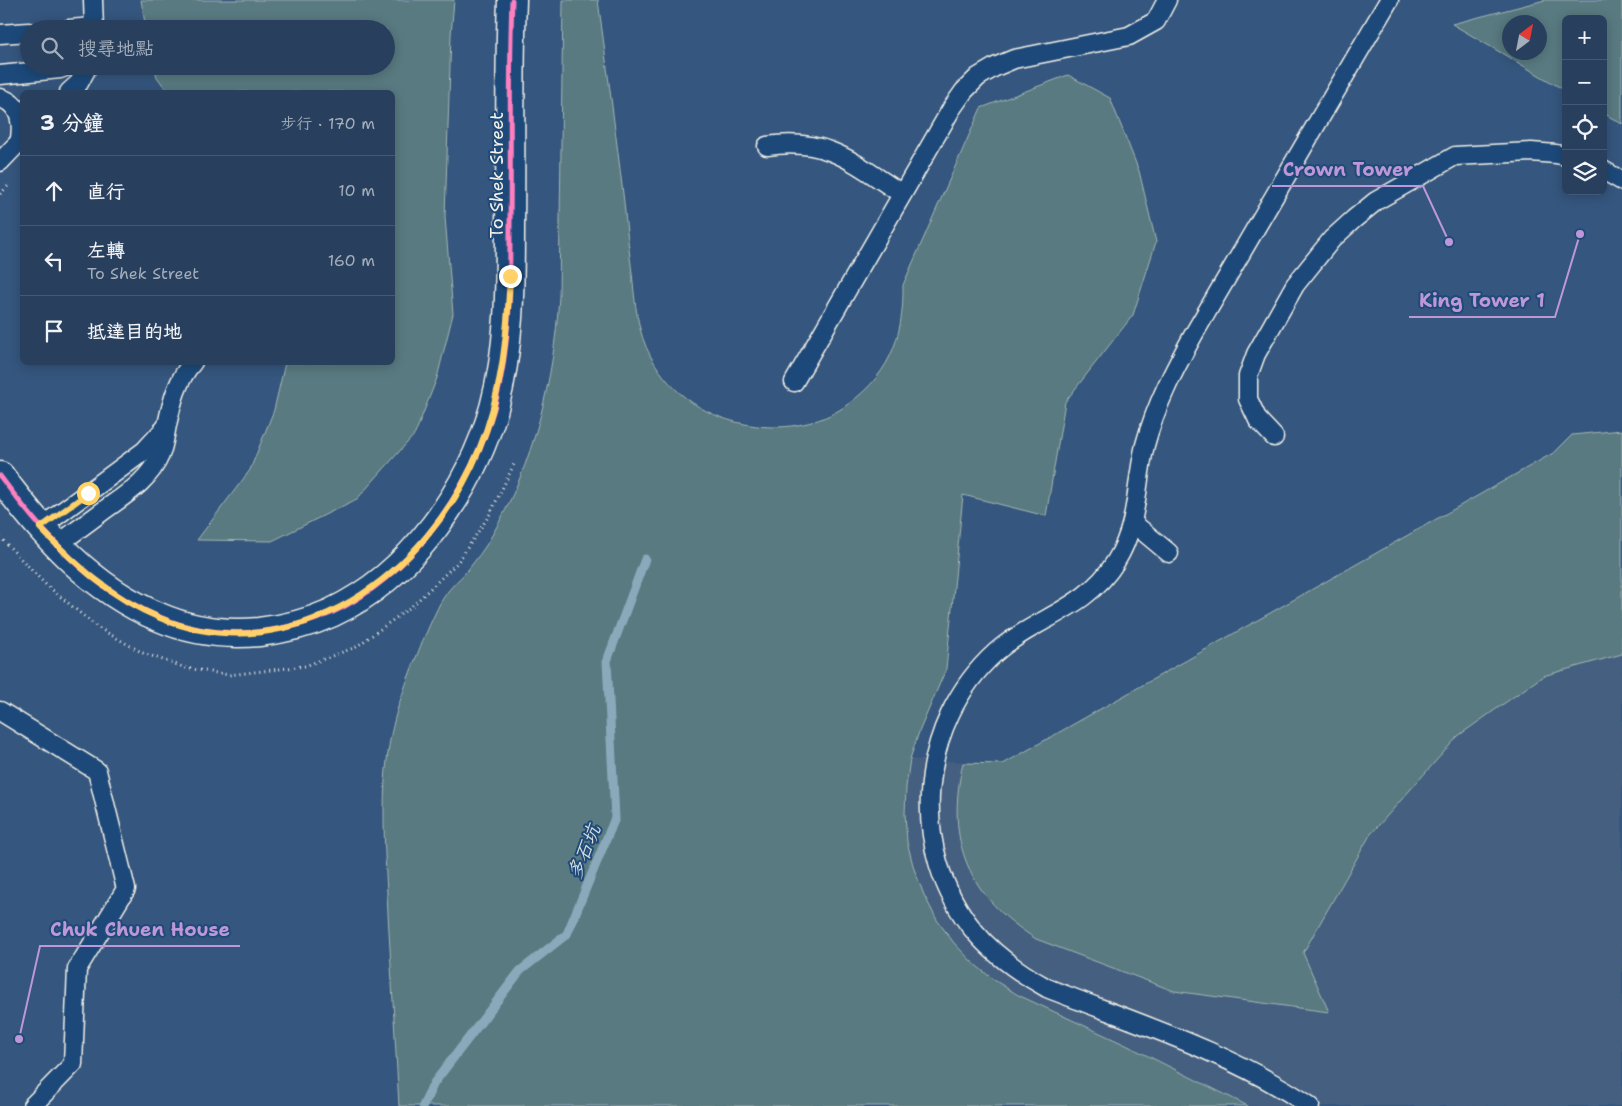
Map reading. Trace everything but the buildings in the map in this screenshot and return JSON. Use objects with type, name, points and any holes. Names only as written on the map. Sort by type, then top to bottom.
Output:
[{"type":"street","name":"To Shek Street","points":[[0,476],[48,537],[108,590],[160,618],[210,632],[241,634],[276,630],[306,622],[332,612],[360,597],[388,576],[417,547],[442,516],[462,486],[479,450],[494,408],[503,367],[508,324],[510,276],[512,0]]},
{"type":"lane","points":[[93,0],[94,20]]},
{"type":"lane","points":[[794,382],[952,108],[964,91],[978,77],[995,66],[1014,59],[1129,36],[1156,21],[1168,0]]},
{"type":"lane","points":[[1310,1106],[1263,1078],[1224,1058],[1048,988],[1020,973],[996,954],[974,932],[957,906],[943,878],[934,849],[930,818],[930,787],[934,757],[943,728],[957,700],[974,675],[996,653],[1020,634],[1068,608],[1087,595],[1104,578],[1116,561],[1126,543],[1133,523],[1145,446],[1154,416],[1166,387],[1195,332],[1390,0]]},
{"type":"lane","points":[[0,34],[20,33]]},
{"type":"lane","points":[[0,75],[20,73]]},
{"type":"lane","points":[[71,90],[84,75]]},
{"type":"lane","points":[[0,98],[14,105],[20,114]]},
{"type":"lane","points":[[0,162],[20,142]]},
{"type":"lane","points":[[767,146],[800,143],[836,152],[902,194]]},
{"type":"lane","points":[[1274,437],[1258,420],[1248,399],[1248,376],[1256,354],[1295,285],[1332,239],[1376,201],[1455,156],[1531,152],[1562,155]]},
{"type":"lane","points":[[1607,172],[1622,181]]},
{"type":"lane","points":[[48,537],[142,481],[152,469],[164,441],[166,426],[179,383],[185,371],[191,365]]},
{"type":"lane","points":[[48,537],[144,451],[166,426]]},
{"type":"lane","points":[[1133,523],[1168,553]]},
{"type":"lane","points":[[0,711],[97,771],[126,889],[77,969],[73,1064],[32,1106]]},
{"type":"shaded area","points":[[1622,430],[1622,1106],[1248,1106],[1126,1045],[1018,995],[994,980],[973,963],[954,943],[937,920],[924,895],[914,869],[907,842],[905,814],[910,759],[1003,764],[1555,452],[1572,435]]},
{"type":"green space","points":[[141,0],[454,0],[451,35],[445,217],[453,314],[437,378],[415,434],[357,499],[272,541],[197,540],[250,470],[274,410],[285,365],[395,365],[395,90],[167,90],[156,75],[395,75],[395,20],[144,20]]},
{"type":"green space","points":[[563,0],[598,0],[636,306],[646,347],[669,383],[692,403],[719,417],[750,425],[785,427],[808,423],[831,415],[857,397],[882,371],[896,340],[903,305],[903,285],[981,108],[1068,75],[1110,98],[1139,171],[1156,242],[1133,315],[1065,402],[1046,516],[963,495],[946,669],[919,732],[910,759],[905,814],[907,842],[914,869],[924,895],[937,920],[954,943],[973,963],[994,980],[1018,995],[1126,1045],[1248,1106],[399,1106],[384,836],[387,759],[398,707],[432,620],[449,590],[483,550],[506,509],[530,450],[547,390],[559,296]]},
{"type":"green space","points":[[1545,0],[1622,0],[1622,124],[1607,115],[1607,15],[1562,15],[1562,89],[1513,60],[1547,60],[1547,15],[1502,15],[1502,53],[1452,24]]},
{"type":"green space","points":[[1622,430],[1622,654],[1543,676],[1458,736],[1370,835],[1303,953],[1329,1012],[1174,991],[1036,939],[993,904],[978,885],[967,864],[960,842],[957,817],[958,791],[963,763],[1003,764],[1555,452],[1572,435]]},
{"type":"waterway","name":"多石坑","points":[[423,1106],[434,1083],[520,971],[567,934],[615,818],[607,661],[645,559]]},
{"type":"cycle path","points":[[0,476],[51,539],[90,575],[134,605],[183,626],[208,631],[234,633],[259,632],[296,625],[331,613],[360,597],[387,577],[412,553],[434,527],[453,499],[470,470],[483,439],[494,408],[499,386],[506,341],[509,295],[512,0]]},
{"type":"place","name":"King Tower 1","points":[[1580,234]]},
{"type":"place","name":"Crown Tower","points":[[1449,242]]},
{"type":"place","name":"Chuk Chuen House","points":[[19,1039]]},
{"type":"route","points":[[88,493],[40,528],[108,590],[160,618],[210,632],[241,634],[276,630],[306,622],[332,612],[360,597],[388,576],[417,547],[442,516],[462,486],[479,450],[494,408],[503,367],[508,324],[510,276]]}]
